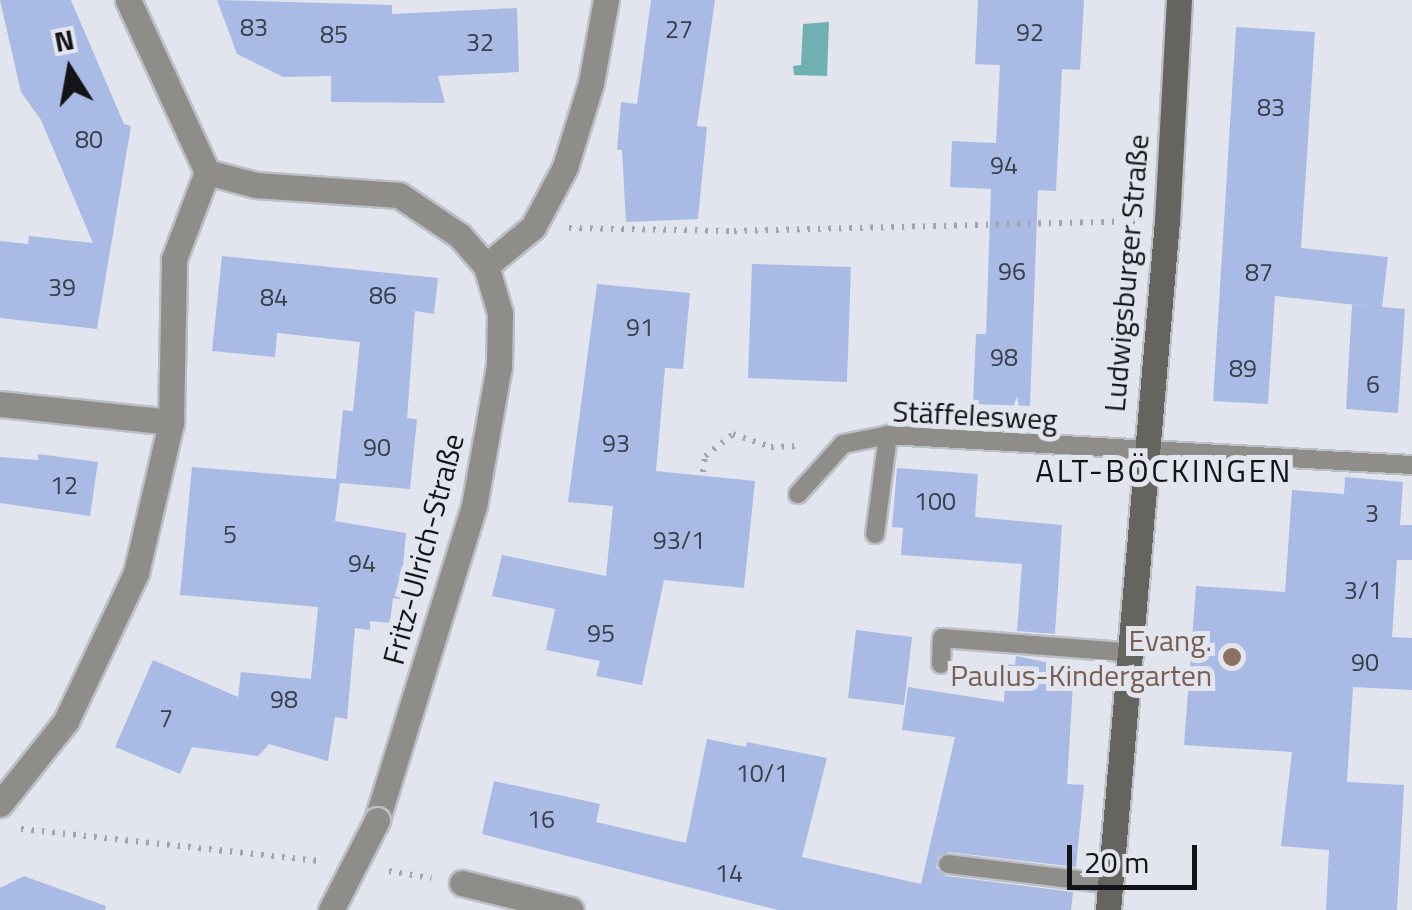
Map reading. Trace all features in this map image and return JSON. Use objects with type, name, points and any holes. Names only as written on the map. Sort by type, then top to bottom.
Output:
[{"type":"street","points":[[10,795],[66,722],[136,573],[170,422],[174,260],[207,172],[128,0]]},
{"type":"street","points":[[486,266],[533,227],[565,166],[591,83],[606,0]]},
{"type":"street","name":"Ludwigsburger Straße","points":[[1108,910],[1143,452],[1167,220],[1179,0]]},
{"type":"street","name":"Fritz-Ulrich-Straße","points":[[207,172],[256,185],[399,195],[460,236],[486,266],[500,313],[499,366],[474,506],[377,820],[330,910]]},
{"type":"street","points":[[0,404],[170,422]]},
{"type":"street","points":[[462,883],[571,910]]},
{"type":"lane","name":"Stäffelesweg","points":[[843,444],[888,435],[1412,465]]},
{"type":"lane","points":[[875,534],[888,435]]},
{"type":"lane","points":[[798,494],[843,444]]},
{"type":"lane","points":[[940,664],[942,638],[1126,652]]},
{"type":"lane","points":[[948,864],[1111,884]]},
{"type":"path","points":[[533,227],[734,231],[1167,220]]},
{"type":"path","points":[[702,472],[705,456],[733,434],[771,447],[843,444]]},
{"type":"path","points":[[0,826],[334,863]]},
{"type":"path","points":[[370,869],[462,883]]},
{"type":"water","points":[[829,22],[827,76],[794,75],[793,66],[801,65],[803,24]]},
{"type":"building","points":[[0,0],[71,0],[124,124],[131,126],[97,329],[0,318],[0,241],[28,244],[29,236],[93,243],[41,120],[21,92]]},
{"type":"building","points":[[217,0],[392,5],[392,14],[517,8],[519,72],[438,76],[445,103],[331,102],[331,76],[283,77],[237,54]]},
{"type":"building","points":[[651,0],[715,0],[697,126],[707,127],[698,219],[626,222],[622,150],[617,150],[621,102],[637,104]]},
{"type":"building","points":[[978,0],[1084,0],[1080,70],[1062,69],[1056,191],[1038,190],[1030,406],[973,404],[976,334],[986,334],[991,189],[950,187],[952,141],[996,143],[1000,65],[975,64]]},
{"type":"building","points":[[1236,27],[1315,32],[1301,248],[1388,257],[1382,307],[1405,309],[1398,413],[1346,409],[1352,305],[1374,307],[1275,296],[1268,404],[1213,401]]},
{"type":"building","points":[[222,256],[438,278],[434,314],[415,311],[407,418],[417,419],[410,489],[340,483],[335,521],[406,533],[400,599],[393,598],[390,623],[370,621],[370,630],[355,628],[347,719],[335,717],[328,761],[269,744],[258,756],[192,747],[180,774],[115,747],[153,660],[238,697],[241,672],[311,679],[318,607],[180,595],[192,467],[336,479],[343,410],[353,411],[360,342],[277,333],[275,357],[212,351]]},
{"type":"building","points":[[752,264],[851,267],[847,382],[748,378]]},
{"type":"building","points":[[597,284],[690,293],[683,369],[665,368],[656,471],[755,481],[744,588],[664,580],[642,685],[596,676],[600,661],[546,650],[555,609],[492,596],[502,555],[606,576],[613,506],[568,502]]},
{"type":"building","points":[[38,454],[98,462],[90,516],[0,503],[0,457],[38,460]]},
{"type":"building","points":[[897,468],[978,474],[975,517],[1062,525],[1055,634],[1017,631],[1022,564],[901,555],[903,528],[892,527]]},
{"type":"building","points":[[1345,477],[1403,482],[1400,525],[1412,525],[1412,560],[1397,560],[1392,637],[1412,638],[1412,690],[1353,687],[1347,782],[1404,785],[1397,910],[1326,910],[1329,850],[1281,846],[1292,752],[1184,745],[1196,586],[1285,592],[1292,490],[1344,494]]},
{"type":"building","points":[[856,630],[912,637],[904,705],[848,698]]},
{"type":"building","points":[[1016,656],[1074,668],[1067,784],[1084,785],[1076,867],[949,852],[938,857],[936,868],[946,876],[1073,892],[1071,910],[778,910],[482,834],[494,781],[600,804],[596,822],[686,843],[707,739],[746,747],[747,742],[827,758],[802,857],[921,884],[955,737],[902,730],[908,687],[1004,702],[1006,664],[1015,665]]},
{"type":"building","points":[[24,876],[106,906],[105,910],[0,910],[0,888]]},
{"type":"place","name":"Evang. Paulus-Kindergarten","points":[[1232,657]]},
{"type":"district","name":"ALT-BÖCKINGEN","points":[[1164,470]]}]
